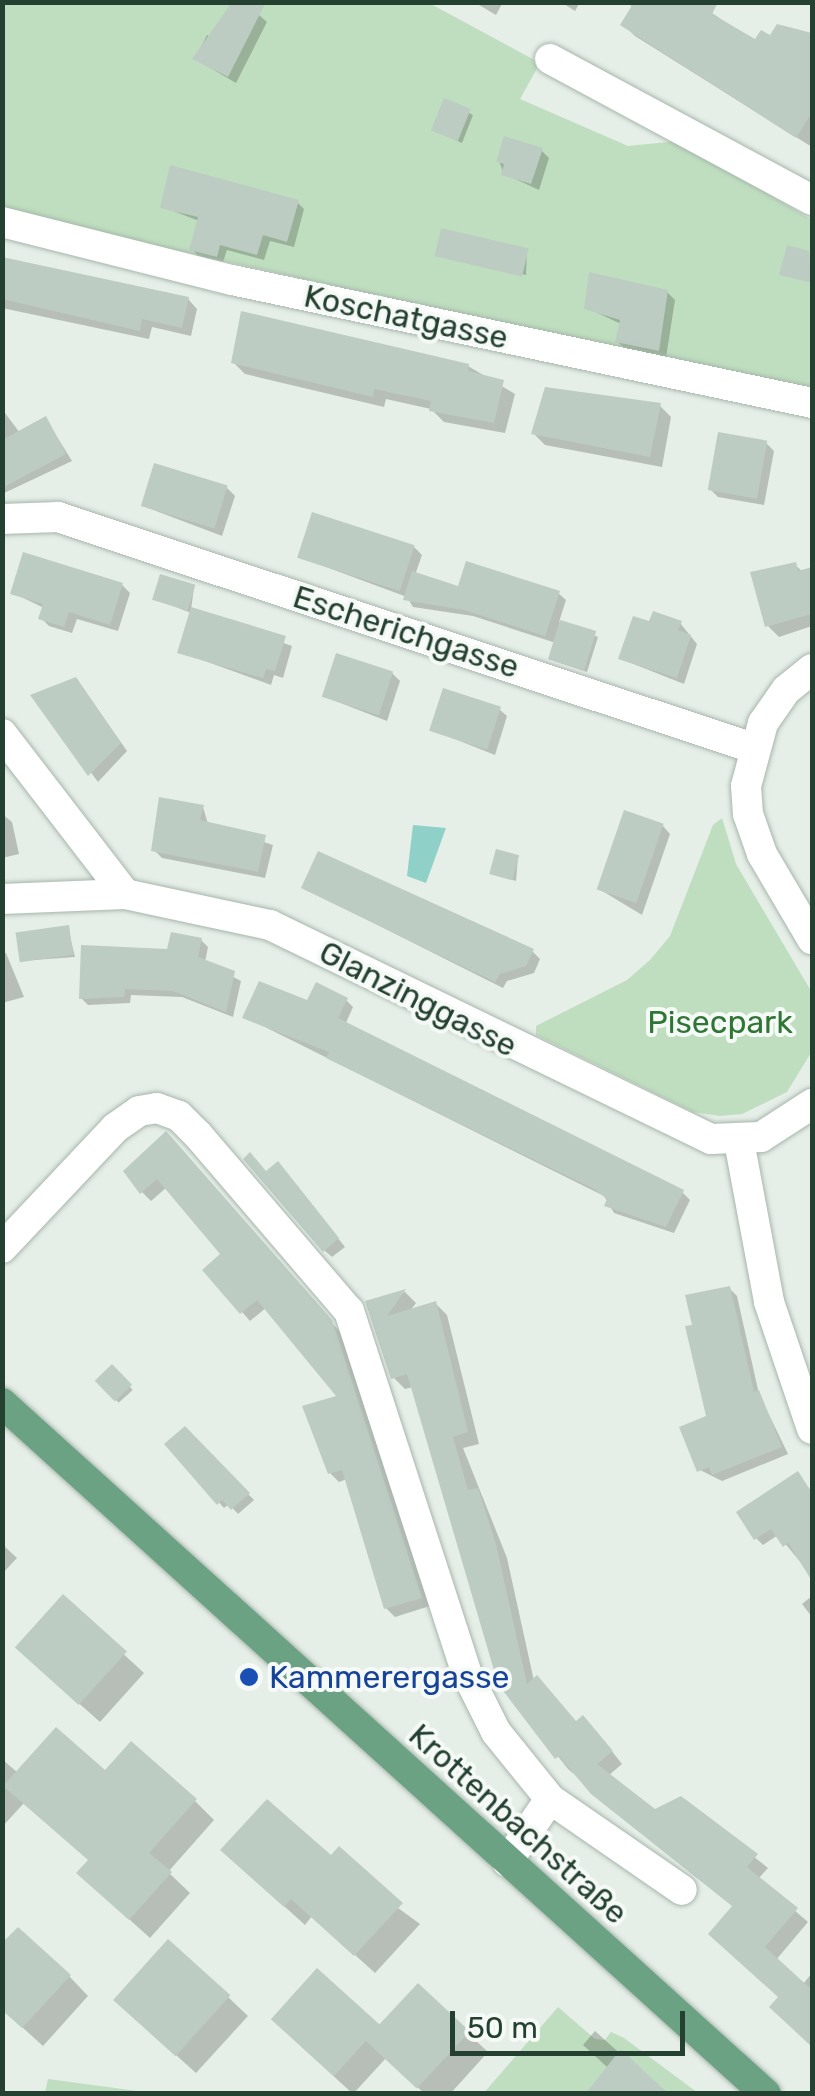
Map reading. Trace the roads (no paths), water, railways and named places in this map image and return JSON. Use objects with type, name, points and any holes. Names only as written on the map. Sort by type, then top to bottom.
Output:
[{"type":"main road","name":"Krottenbachstraße","points":[[2,1403],[766,2094]]},
{"type":"street","points":[[550,59],[812,200]]},
{"type":"street","name":"Koschatgasse","points":[[2,222],[232,280],[812,402]]},
{"type":"street","name":"Escherichgasse","points":[[2,519],[58,517],[752,748]]},
{"type":"street","points":[[812,668],[776,702],[752,748],[746,786],[752,831],[812,939]]},
{"type":"street","points":[[2,734],[125,894]]},
{"type":"street","name":"Glanzinggasse","points":[[2,899],[125,894],[270,925],[679,1129],[739,1141],[780,1130],[812,1104]]},
{"type":"street","points":[[2,1248],[127,1120],[157,1108],[179,1116],[348,1311],[466,1674],[496,1732],[550,1799],[682,1890]]},
{"type":"street","points":[[739,1141],[769,1302],[812,1429]]},
{"type":"street","points":[[508,1862],[550,1799]]},
{"type":"water","points":[[413,825],[446,828],[426,883],[407,876]]},
{"type":"place","name":"Kammerergasse","points":[[249,1677]]},
{"type":"park label","name":"Pisecpark","points":[[720,1022]]}]
